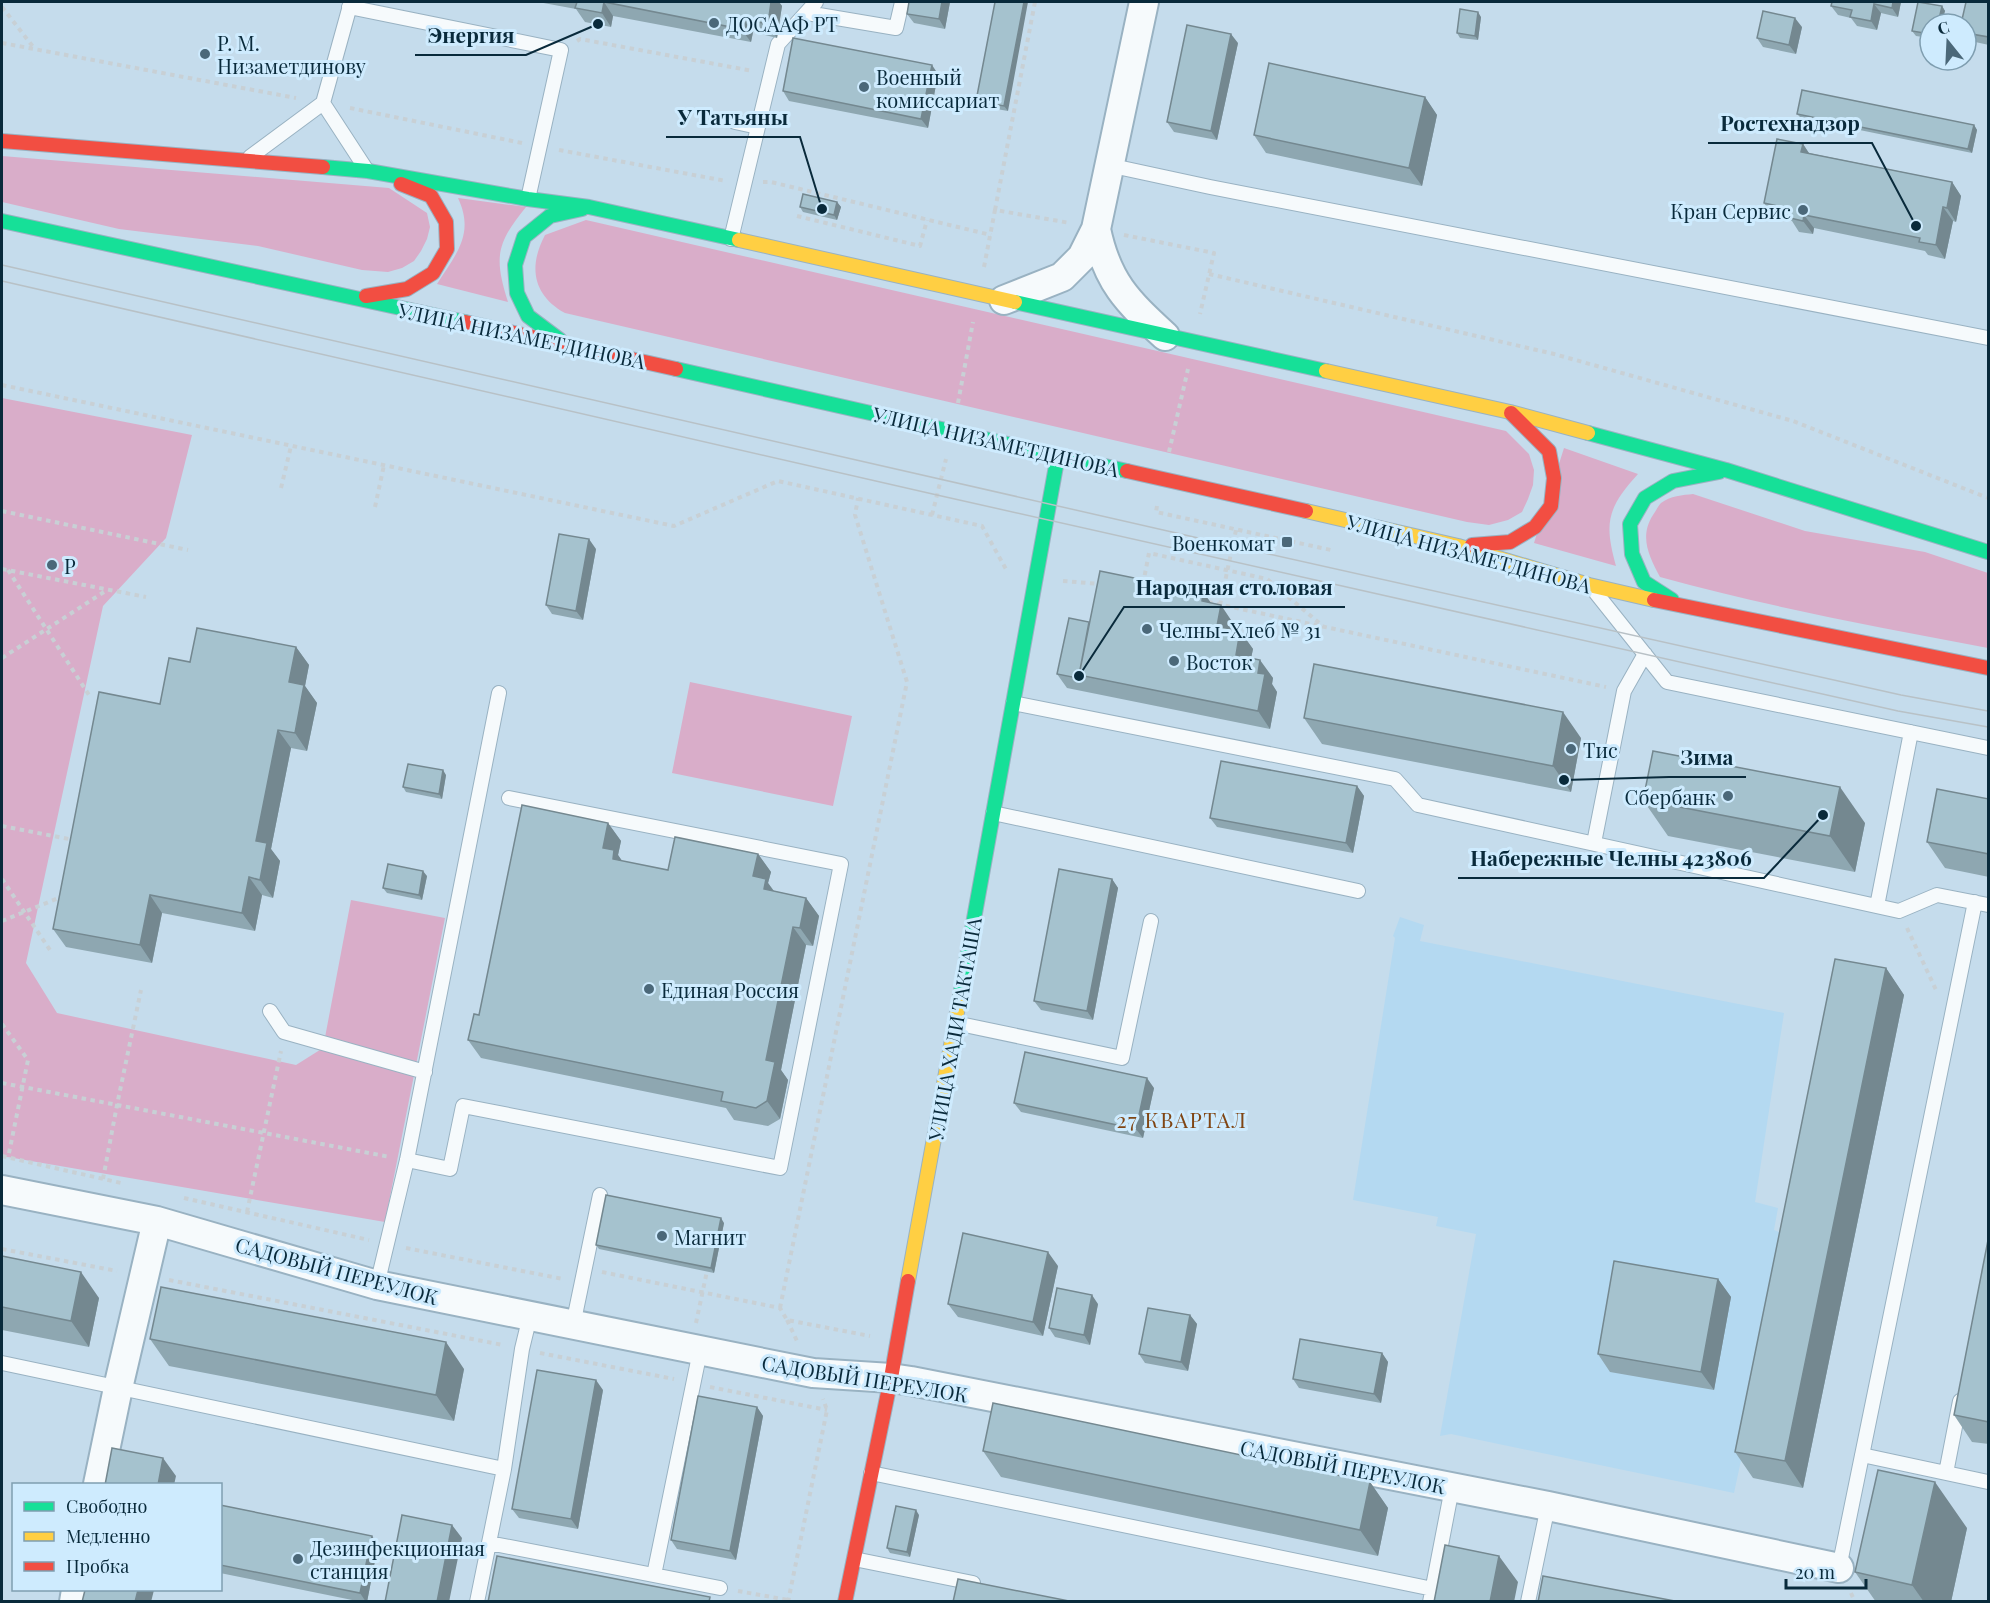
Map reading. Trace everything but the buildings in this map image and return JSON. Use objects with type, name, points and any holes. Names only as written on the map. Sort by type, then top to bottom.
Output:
[{"type":"main road","points":[[2,141],[368,171],[528,199],[589,207],[1510,412],[1726,471],[1989,552]]},
{"type":"main road","points":[[352,298],[407,289],[432,273],[447,249],[446,222],[431,196],[368,171]]},
{"type":"main road","points":[[568,345],[528,316],[517,293],[515,265],[524,237],[550,216],[589,207]]},
{"type":"main road","name":"УЛИЦА НИЗАМЕТДИНОВА","points":[[2,221],[568,345],[1458,546],[1589,585],[1681,606],[1989,668]]},
{"type":"main road","points":[[1458,546],[1510,542],[1535,527],[1551,506],[1554,478],[1549,451],[1510,412]]},
{"type":"main road","name":"УЛИЦА ХАДИ ТАКТАША","points":[[845,1602],[891,1378],[1034,577],[1058,455]]},
{"type":"main road","points":[[1681,606],[1644,582],[1632,554],[1630,524],[1645,498],[1673,481],[1726,471]]},
{"type":"street","points":[[1144,2],[1108,165],[1098,230],[1101,253],[1117,287],[1138,312],[1165,336]]},
{"type":"street","points":[[1004,300],[1062,277],[1082,256],[1098,230]]},
{"type":"street","name":"САДОВЫЙ ПЕРЕУЛОК","points":[[2,1191],[158,1221],[377,1285],[813,1373],[891,1378],[1548,1506],[1839,1568]]},
{"type":"street","points":[[98,1483],[118,1388],[158,1221]]},
{"type":"lane","points":[[731,239],[778,44],[816,2]]},
{"type":"lane","points":[[807,14],[896,28],[902,2]]},
{"type":"lane","points":[[243,162],[323,103],[350,4],[561,50],[528,199]]},
{"type":"lane","points":[[323,103],[368,171]]},
{"type":"lane","points":[[735,122],[758,127]]},
{"type":"lane","points":[[1108,165],[1989,338]]},
{"type":"lane","points":[[1589,585],[1667,682],[1989,748]]},
{"type":"lane","points":[[1594,843],[1624,691],[1645,654]]},
{"type":"lane","points":[[377,1285],[407,1160],[499,693]]},
{"type":"lane","points":[[1013,703],[1395,779],[1418,805],[1899,911],[1937,895],[1982,904],[1953,1009],[1839,1568]]},
{"type":"lane","points":[[1877,906],[1911,732]]},
{"type":"lane","points":[[407,1160],[450,1169],[463,1106],[780,1168],[841,864],[509,798]]},
{"type":"lane","points":[[993,813],[1358,891]]},
{"type":"lane","points":[[955,1023],[1122,1058],[1151,921]]},
{"type":"lane","points":[[270,1011],[284,1032],[425,1072]]},
{"type":"lane","points":[[573,1325],[600,1195]]},
{"type":"lane","points":[[477,1602],[504,1469],[522,1349],[530,1316]]},
{"type":"lane","points":[[654,1575],[693,1383],[695,1350]]},
{"type":"lane","points":[[2,1364],[504,1469]]},
{"type":"lane","points":[[1946,1473],[1962,1392]]},
{"type":"lane","points":[[1862,1455],[1989,1482]]},
{"type":"lane","points":[[871,1473],[1432,1595],[1452,1488]]},
{"type":"lane","points":[[1528,1602],[1548,1506]]},
{"type":"lane","points":[[489,1543],[720,1588]]},
{"type":"lane","points":[[854,1559],[987,1586]]},
{"type":"path","points":[[982,278],[1035,2]]},
{"type":"path","points":[[2,7],[35,49]]},
{"type":"path","points":[[561,50],[580,39],[771,75]]},
{"type":"path","points":[[2,42],[738,184],[771,182],[991,235]]},
{"type":"path","points":[[995,210],[1214,253],[1200,317]]},
{"type":"path","points":[[797,216],[920,246],[927,220]]},
{"type":"path","points":[[1209,274],[1554,354],[1793,421],[1989,498]]},
{"type":"path","points":[[957,404],[974,320]]},
{"type":"path","points":[[1169,453],[1190,358]]},
{"type":"path","points":[[2,385],[675,526],[777,481],[982,526],[1006,571],[1016,573]]},
{"type":"path","points":[[281,488],[291,446]]},
{"type":"path","points":[[932,515],[947,452]]},
{"type":"path","points":[[375,507],[384,465]]},
{"type":"path","points":[[1158,501],[1156,512],[1331,550]]},
{"type":"path","points":[[2,512],[188,550]]},
{"type":"path","points":[[1220,604],[1236,530]]},
{"type":"path","points":[[1142,588],[1149,554],[1227,570],[1267,579],[1325,627]]},
{"type":"path","points":[[2,569],[146,597]]},
{"type":"path","points":[[8,570],[89,695]]},
{"type":"path","points":[[1061,581],[1107,585]]},
{"type":"path","points":[[2,658],[108,590]]},
{"type":"path","points":[[1198,600],[1624,691]]},
{"type":"path","points":[[2,826],[80,842]]},
{"type":"path","points":[[2,879],[52,953]]},
{"type":"path","points":[[2,921],[61,897]]},
{"type":"path","points":[[1899,911],[1938,994],[1953,1009]]},
{"type":"path","points":[[97,1209],[141,990]]},
{"type":"path","points":[[2,1024],[28,1060],[8,1158]]},
{"type":"path","points":[[247,1212],[284,1032]]},
{"type":"path","points":[[2,1083],[407,1160]]},
{"type":"path","points":[[807,1127],[816,1129]]},
{"type":"path","points":[[2,1156],[125,1184]]},
{"type":"path","points":[[181,1197],[386,1244],[572,1281],[585,1269],[703,1292],[780,1308],[787,1320],[897,1341]]},
{"type":"path","points":[[2,1249],[827,1410],[788,1601],[720,1588]]},
{"type":"path","points":[[695,1350],[707,1271]]},
{"type":"shaded area","points":[[2,156],[389,188],[427,213],[430,227],[427,239],[414,261],[388,272],[362,270],[258,246],[119,229],[2,202]]},
{"type":"shaded area","points":[[458,198],[526,207],[503,241],[500,252],[501,273],[508,302],[437,284],[456,253],[464,233],[465,222]]},
{"type":"shaded area","points":[[586,220],[1506,431],[1529,454],[1534,470],[1533,485],[1522,512],[1508,520],[1489,525],[1467,522],[565,313],[554,306],[540,289],[535,269],[536,258],[545,235]]},
{"type":"shaded area","points":[[2,398],[192,435],[166,538],[103,606],[26,963],[57,1013],[296,1065],[323,1048],[351,900],[445,918],[385,1222],[2,1156]]},
{"type":"shaded area","points":[[1564,448],[1638,474],[1620,497],[1611,517],[1610,538],[1616,566],[1534,543]]},
{"type":"shaded area","points":[[1693,494],[1805,531],[1925,552],[1988,573],[1988,648],[1782,607],[1660,577],[1647,546],[1649,523],[1661,503],[1677,496]]},
{"type":"shaded area","points":[[690,682],[852,716],[833,806],[672,773]]},
{"type":"shaded area","points":[[1400,917],[1424,925],[1420,941],[1784,1013],[1755,1202],[1778,1208],[1774,1230],[1789,1236],[1734,1493],[1451,1434],[1440,1436],[1476,1234],[1436,1226],[1438,1217],[1353,1200],[1395,938],[1393,936]]},
{"type":"tram line","points":[[2,265],[1264,553],[1901,695],[1988,711]]},
{"type":"tram line","points":[[2,281],[937,495],[1898,711],[1988,727]]},
{"type":"traffic: fast","points":[[323,167],[368,171],[528,199],[589,207],[739,240]]},
{"type":"traffic: fast","points":[[560,340],[528,316],[517,293],[515,265],[524,237],[550,216],[582,209]]},
{"type":"traffic: fast","points":[[2,221],[465,322]]},
{"type":"traffic: fast","points":[[1015,302],[1326,371]]},
{"type":"traffic: fast","points":[[676,369],[1127,471]]},
{"type":"traffic: fast","points":[[1588,433],[1726,470],[1988,552]]},
{"type":"traffic: fast","points":[[960,996],[1058,455]]},
{"type":"traffic: fast","points":[[1672,600],[1644,582],[1632,554],[1630,524],[1645,498],[1673,481],[1719,472]]},
{"type":"traffic: slow","points":[[739,240],[1015,302]]},
{"type":"traffic: slow","points":[[1326,371],[1510,412],[1588,433]]},
{"type":"traffic: slow","points":[[1306,511],[1458,546],[1589,585],[1654,600]]},
{"type":"traffic: slow","points":[[908,1281],[960,996]]},
{"type":"traffic: jam","points":[[2,141],[323,167]]},
{"type":"traffic: jam","points":[[366,296],[407,289],[433,273],[447,249],[446,222],[431,196],[401,184]]},
{"type":"traffic: jam","points":[[465,322],[676,369]]},
{"type":"traffic: jam","points":[[1472,545],[1510,542],[1535,527],[1551,506],[1554,478],[1549,451],[1511,413]]},
{"type":"traffic: jam","points":[[1127,471],[1306,511]]},
{"type":"traffic: jam","points":[[1654,600],[1988,668]]},
{"type":"traffic: jam","points":[[845,1602],[891,1378],[908,1281]]},
{"type":"place","name":"ДОСААФ РТ","points":[[714,23]]},
{"type":"place","name":"Энергия","points":[[598,24]]},
{"type":"place","name":"Р. М. Низаметдинову","points":[[205,54]]},
{"type":"place","name":"Военный комиссариат","points":[[864,87]]},
{"type":"place","name":"У Татьяны","points":[[822,209]]},
{"type":"place","name":"Кран Сервис","points":[[1803,210]]},
{"type":"place","name":"Ростехнадзор","points":[[1916,226]]},
{"type":"place","name":"Военкомат","points":[[1287,542]]},
{"type":"place","name":"Р","points":[[52,565]]},
{"type":"place","name":"Челны-Хлеб № 31","points":[[1147,629]]},
{"type":"place","name":"Восток","points":[[1174,661]]},
{"type":"place","name":"Народная столовая","points":[[1079,676]]},
{"type":"place","name":"Тис","points":[[1571,749]]},
{"type":"place","name":"Зима","points":[[1564,780]]},
{"type":"place","name":"Сбербанк","points":[[1728,796]]},
{"type":"place","name":"Набережные Челны 423806","points":[[1823,815]]},
{"type":"place","name":"Единая Россия","points":[[649,989]]},
{"type":"place","name":"Магнит","points":[[662,1236]]},
{"type":"place","name":"Дезинфекционная станция","points":[[298,1559]]},
{"type":"district","name":"27 КВАРТАЛ","points":[[1182,1119]]}]
